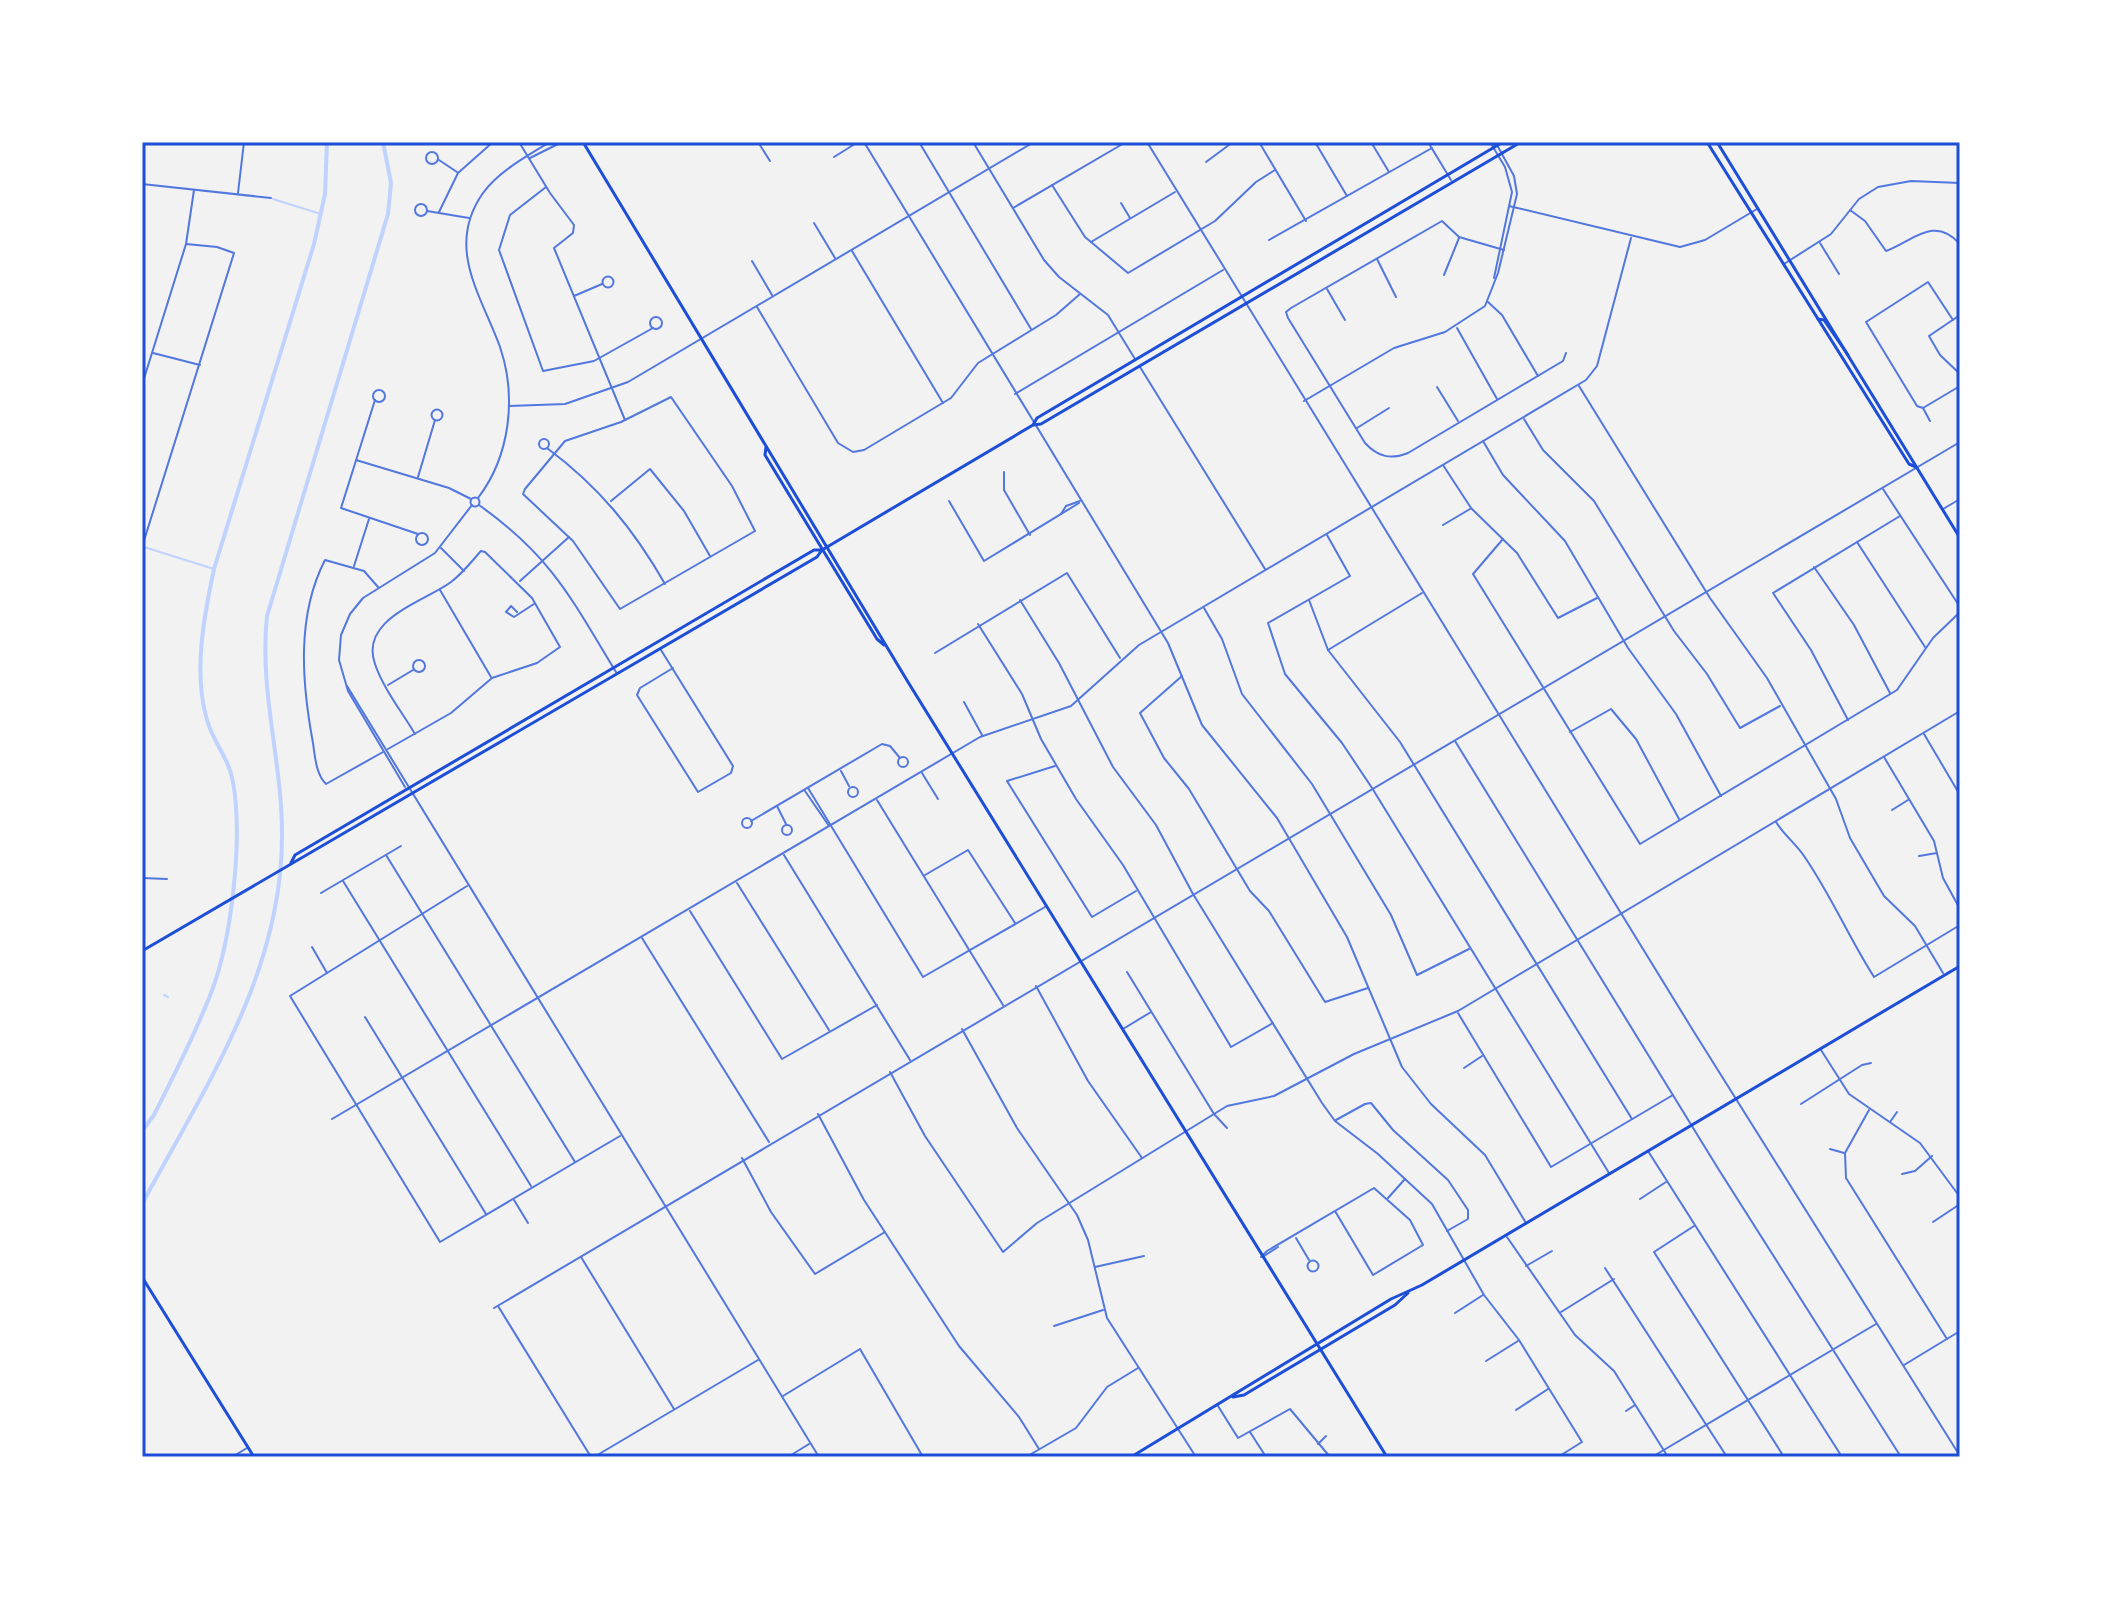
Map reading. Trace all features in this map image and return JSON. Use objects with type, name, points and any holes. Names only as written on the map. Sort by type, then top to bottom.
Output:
[{"type":"main road","points":[[583,142],[952,754],[1387,1457]]},
{"type":"main road","points":[[1033,425],[1037,418],[1448,175],[1493,145],[1503,142]]},
{"type":"main road","points":[[142,951],[817,557],[828,546],[1033,425],[1041,424],[1521,142]]},
{"type":"main road","points":[[1707,142],[1909,464],[1916,467]]},
{"type":"main road","points":[[1717,142],[1915,460],[1916,467],[1960,538]]},
{"type":"main road","points":[[1817,319],[1824,320],[1851,357]]},
{"type":"main road","points":[[766,447],[765,455],[822,550],[877,639],[886,646]]},
{"type":"main road","points":[[291,863],[295,855],[814,550],[822,550]]},
{"type":"main road","points":[[521,731],[528,718]]},
{"type":"main road","points":[[1131,1457],[1315,1344],[1464,1260],[1960,966]]},
{"type":"main road","points":[[142,1277],[254,1457]]},
{"type":"main road","points":[[1233,1397],[1244,1395],[1395,1305],[1409,1292]]},
{"type":"street","points":[[238,195],[243,142]]},
{"type":"street","points":[[439,212],[458,173],[493,142]]},
{"type":"street","points":[[519,142],[575,230],[554,248],[625,420]]},
{"type":"street","points":[[479,505],[478,498],[501,454],[509,406],[502,355],[467,267],[466,242],[470,218],[489,186],[550,142]]},
{"type":"street","points":[[529,158],[562,142]]},
{"type":"street","points":[[758,142],[770,161]]},
{"type":"street","points":[[834,157],[858,142]]},
{"type":"street","points":[[864,142],[1014,394],[1161,631],[1202,725],[1266,803],[1347,937],[1388,1041],[1415,1086],[1485,1155],[1526,1223]]},
{"type":"street","points":[[919,142],[1031,329]]},
{"type":"street","points":[[973,142],[1044,260],[1108,315],[1136,360]]},
{"type":"street","points":[[1013,209],[1126,142]]},
{"type":"street","points":[[1147,142],[1240,298],[1735,1099],[1960,1456]]},
{"type":"street","points":[[1206,162],[1233,142]]},
{"type":"street","points":[[1259,142],[1306,222]]},
{"type":"street","points":[[1315,142],[1348,197]]},
{"type":"street","points":[[1371,142],[1390,173]]},
{"type":"street","points":[[1428,142],[1452,181]]},
{"type":"street","points":[[509,406],[565,404],[612,389],[1032,143]]},
{"type":"street","points":[[1304,401],[1394,348],[1437,336],[1480,311],[1487,301],[1515,208],[1516,184],[1493,145]]},
{"type":"street","points":[[1269,240],[1306,222],[1432,148]]},
{"type":"street","points":[[1494,279],[1511,187],[1500,154]]},
{"type":"street","points":[[438,159],[458,173]]},
{"type":"street","points":[[1052,185],[1090,243],[1128,273],[1200,230],[1275,170]]},
{"type":"street","points":[[1783,264],[1838,227],[1866,193],[1885,185],[1911,181],[1960,183]]},
{"type":"street","points":[[142,184],[271,198]]},
{"type":"street","points":[[546,187],[510,215],[499,250],[543,371],[563,370],[600,359],[653,328]]},
{"type":"street","points":[[142,385],[186,244],[194,190]]},
{"type":"street","points":[[1090,243],[1176,191]]},
{"type":"street","points":[[1121,203],[1130,218]]},
{"type":"street","points":[[1509,206],[1667,246],[1691,246],[1758,208]]},
{"type":"street","points":[[1850,210],[1865,221],[1886,251],[1928,230],[1946,232],[1960,244]]},
{"type":"street","points":[[427,211],[470,218]]},
{"type":"street","points":[[1504,250],[1459,237],[1442,221],[1286,312],[1369,448],[1383,456],[1408,453],[1563,361],[1566,353]]},
{"type":"street","points":[[814,223],[836,259]]},
{"type":"street","points":[[1444,275],[1459,237]]},
{"type":"street","points":[[332,1119],[983,736],[1062,711],[1078,701],[1121,659],[1161,631],[1578,385],[1597,366],[1631,238]]},
{"type":"street","points":[[1819,242],[1839,274]]},
{"type":"street","points":[[142,547],[234,253],[217,247],[186,244]]},
{"type":"street","points":[[851,250],[943,403]]},
{"type":"street","points":[[1376,258],[1396,297]]},
{"type":"street","points":[[752,261],[773,296]]},
{"type":"street","points":[[1014,394],[1223,270]]},
{"type":"street","points":[[1930,421],[1923,408],[1917,406],[1866,322],[1928,282],[1953,320]]},
{"type":"street","points":[[574,296],[603,284]]},
{"type":"street","points":[[1327,288],[1345,320]]},
{"type":"street","points":[[756,306],[838,443],[850,452],[864,450],[943,403],[957,393],[978,363],[1072,304],[1080,294]]},
{"type":"street","points":[[1487,301],[1502,315],[1538,376]]},
{"type":"street","points":[[1960,315],[1929,336],[1940,355],[1960,374]]},
{"type":"street","points":[[1456,326],[1497,400]]},
{"type":"street","points":[[152,353],[200,365]]},
{"type":"street","points":[[1139,366],[1265,570]]},
{"type":"street","points":[[1578,385],[1706,592],[1751,653],[1829,788],[1850,838],[1884,896],[1915,926],[1945,975]]},
{"type":"street","points":[[1923,408],[1960,386]]},
{"type":"street","points":[[1437,387],[1459,422]]},
{"type":"street","points":[[671,397],[732,486],[755,531],[620,609],[570,536],[523,494],[553,452],[569,439],[625,420],[671,397]]},
{"type":"street","points":[[375,400],[341,508],[418,534]]},
{"type":"street","points":[[1356,428],[1389,408]]},
{"type":"street","points":[[1523,418],[1543,450],[1594,501],[1665,616],[1707,674],[1740,728],[1781,705]]},
{"type":"street","points":[[417,478],[435,420]]},
{"type":"street","points":[[1483,441],[1503,475],[1565,541],[1623,641],[1676,714],[1722,797]]},
{"type":"street","points":[[759,1359],[592,1457],[496,1306],[769,1142],[1960,442]]},
{"type":"street","points":[[547,448],[610,502],[633,530],[666,585]]},
{"type":"street","points":[[1381,463],[1383,456]]},
{"type":"street","points":[[355,459],[471,499],[478,498]]},
{"type":"street","points":[[1443,465],[1471,508],[1523,561],[1558,618],[1598,597]]},
{"type":"street","points":[[610,502],[650,469],[684,511],[710,556]]},
{"type":"street","points":[[1004,472],[1004,490],[1030,535]]},
{"type":"street","points":[[1882,488],[1960,607]]},
{"type":"street","points":[[471,499],[472,505],[440,547],[357,603],[347,618],[339,642],[340,667],[383,752],[819,1457]]},
{"type":"street","points":[[1942,509],[1960,499]]},
{"type":"street","points":[[949,501],[984,561],[1081,501]]},
{"type":"street","points":[[1061,515],[1066,506],[1081,501]]},
{"type":"street","points":[[472,505],[479,505],[544,559],[571,596],[617,674]]},
{"type":"street","points":[[1443,525],[1471,508]]},
{"type":"street","points":[[1848,720],[1811,650],[1773,593],[1900,516]]},
{"type":"street","points":[[354,567],[370,518]]},
{"type":"street","points":[[1326,534],[1350,576],[1268,623],[1285,674],[1342,743],[1372,788],[1609,1174]]},
{"type":"street","points":[[518,582],[570,536]]},
{"type":"street","points":[[1503,539],[1473,574],[1640,844],[1891,694],[1901,686],[1926,648],[1960,612]]},
{"type":"street","points":[[1857,541],[1926,648]]},
{"type":"street","points":[[440,547],[464,571]]},
{"type":"street","points":[[378,587],[371,576],[354,567],[325,560],[312,599],[303,662],[305,701],[316,759],[326,784],[388,750],[451,713],[492,678],[537,663],[560,647],[535,603],[518,582],[481,551],[464,571],[440,590],[389,619],[375,640],[374,660],[415,734]]},
{"type":"street","points":[[1814,567],[1854,625],[1891,694]]},
{"type":"street","points":[[935,653],[978,624],[1067,573],[1121,659]]},
{"type":"street","points":[[440,590],[492,678]]},
{"type":"street","points":[[1328,650],[1422,593]]},
{"type":"street","points":[[1309,599],[1328,650],[1376,707],[1413,764],[1632,1119]]},
{"type":"street","points":[[1020,600],[1059,663],[1113,767],[1156,825],[1193,894],[1335,1121],[1432,1204],[1484,1295],[1519,1340],[1582,1442],[1558,1457]]},
{"type":"street","points":[[517,612],[535,603]]},
{"type":"street","points":[[1203,606],[1222,639],[1249,706],[1301,769],[1330,813],[1391,915],[1417,975],[1470,948]]},
{"type":"street","points":[[978,624],[1022,694],[1056,766],[1107,840],[1231,1047],[1273,1023]]},
{"type":"street","points":[[660,649],[673,668],[734,770],[698,792],[637,691],[673,668]]},
{"type":"street","points":[[387,686],[414,669]]},
{"type":"street","points":[[1183,676],[1140,713],[1164,758],[1206,816],[1250,891],[1269,911],[1325,1002],[1369,988]]},
{"type":"street","points":[[347,686],[388,750],[407,789]]},
{"type":"street","points":[[964,702],[983,736]]},
{"type":"street","points":[[1569,733],[1611,709],[1636,739],[1680,821]]},
{"type":"street","points":[[890,1072],[925,1136],[1003,1252],[1037,1223],[1227,1106],[1274,1096],[1307,1078],[1458,1011],[1960,711]]},
{"type":"street","points":[[1923,733],[1960,795]]},
{"type":"street","points":[[1454,740],[1901,1457]]},
{"type":"street","points":[[751,821],[887,743],[900,758]]},
{"type":"street","points":[[1883,756],[1937,853],[1945,883],[1960,909]]},
{"type":"street","points":[[1056,766],[1007,781],[1092,917],[1136,891]]},
{"type":"street","points":[[839,769],[850,787]]},
{"type":"street","points":[[921,772],[938,799]]},
{"type":"street","points":[[806,789],[923,977],[1046,907]]},
{"type":"street","points":[[876,799],[1003,1005]]},
{"type":"street","points":[[1892,810],[1909,800]]},
{"type":"street","points":[[777,806],[787,825]]},
{"type":"street","points":[[1775,821],[1802,853],[1850,929],[1857,950],[1874,977],[1960,925]]},
{"type":"street","points":[[321,893],[401,846]]},
{"type":"street","points":[[924,875],[968,850],[1016,925]]},
{"type":"street","points":[[783,853],[910,1060]]},
{"type":"street","points":[[1919,856],[1937,853]]},
{"type":"street","points":[[386,855],[576,1163]]},
{"type":"street","points":[[142,878],[167,879]]},
{"type":"street","points":[[343,881],[532,1188]]},
{"type":"street","points":[[736,881],[830,1031]]},
{"type":"street","points":[[467,886],[290,996],[440,1242],[620,1136]]},
{"type":"street","points":[[689,909],[782,1059],[877,1005]]},
{"type":"street","points":[[641,937],[769,1142]]},
{"type":"street","points":[[312,947],[327,973]]},
{"type":"street","points":[[1127,972],[1214,1114],[1227,1128]]},
{"type":"street","points":[[1036,986],[1088,1081],[1142,1158]]},
{"type":"street","points":[[1458,1011],[1482,1056],[1551,1167],[1674,1095]]},
{"type":"street","points":[[1122,1030],[1151,1012]]},
{"type":"street","points":[[365,1017],[486,1215]]},
{"type":"street","points":[[962,1029],[1017,1128],[1070,1203],[1088,1240],[1104,1310],[1176,1430],[1196,1457]]},
{"type":"street","points":[[1820,1049],[1849,1094],[1933,1155],[1960,1197]]},
{"type":"street","points":[[1464,1068],[1482,1056]]},
{"type":"street","points":[[1801,1104],[1838,1079],[1871,1063]]},
{"type":"street","points":[[1335,1121],[1371,1103],[1393,1130],[1448,1180],[1469,1215],[1447,1231]]},
{"type":"street","points":[[1869,1110],[1845,1153],[1849,1186],[1947,1339]]},
{"type":"street","points":[[1890,1123],[1897,1112]]},
{"type":"street","points":[[818,1114],[885,1232],[970,1363],[1012,1408],[1039,1449]]},
{"type":"street","points":[[1830,1149],[1845,1153]]},
{"type":"street","points":[[1648,1151],[1842,1457]]},
{"type":"street","points":[[1902,1174],[1915,1171],[1933,1155]]},
{"type":"street","points":[[742,1158],[771,1212],[815,1274],[885,1232]]},
{"type":"street","points":[[1387,1199],[1406,1179]]},
{"type":"street","points":[[1640,1199],[1667,1181]]},
{"type":"street","points":[[1261,1257],[1335,1211],[1374,1188],[1410,1220],[1423,1245],[1373,1275],[1335,1211]]},
{"type":"street","points":[[514,1199],[528,1223]]},
{"type":"street","points":[[1933,1222],[1960,1204]]},
{"type":"street","points":[[1695,1225],[1654,1252],[1784,1457]]},
{"type":"street","points":[[1506,1235],[1525,1267],[1575,1335],[1614,1371],[1668,1457]]},
{"type":"street","points":[[1295,1236],[1310,1261]]},
{"type":"street","points":[[1525,1267],[1552,1251]]},
{"type":"street","points":[[581,1256],[674,1409]]},
{"type":"street","points":[[1093,1268],[1144,1256]]},
{"type":"street","points":[[1605,1268],[1727,1457]]},
{"type":"street","points":[[1560,1313],[1614,1279]]},
{"type":"street","points":[[1455,1313],[1484,1295]]},
{"type":"street","points":[[1054,1326],[1104,1310]]},
{"type":"street","points":[[1652,1457],[1877,1324]]},
{"type":"street","points":[[1903,1365],[1960,1331]]},
{"type":"street","points":[[1486,1361],[1519,1340]]},
{"type":"street","points":[[782,1396],[860,1349],[923,1457]]},
{"type":"street","points":[[1026,1457],[1076,1428],[1107,1387],[1138,1368]]},
{"type":"street","points":[[1516,1410],[1549,1388]]},
{"type":"street","points":[[1626,1411],[1636,1405]]},
{"type":"street","points":[[1218,1406],[1238,1438],[1290,1409],[1330,1457]]},
{"type":"street","points":[[1250,1432],[1266,1457]]},
{"type":"street","points":[[1317,1444],[1326,1436]]},
{"type":"street","points":[[788,1457],[810,1443]]},
{"type":"street","points":[[232,1457],[248,1447]]},
{"type":"street","points":[[488,1457],[493,1456]]},
{"type":"waterway","points":[[142,1131],[154,1115],[198,1024],[225,945],[234,888],[236,805],[231,773],[210,728],[203,702],[200,664],[204,625],[214,569],[314,244],[325,194],[327,142]]},
{"type":"waterway","points":[[142,1204],[236,1027],[255,981],[269,934],[279,885],[282,834],[266,671],[267,616],[388,214],[391,183],[383,142]]},
{"type":"waterway","points":[[273,199],[321,214]]},
{"type":"waterway","points":[[144,547],[214,569]]},
{"type":"waterway","points":[[164,995],[168,997]]}]
